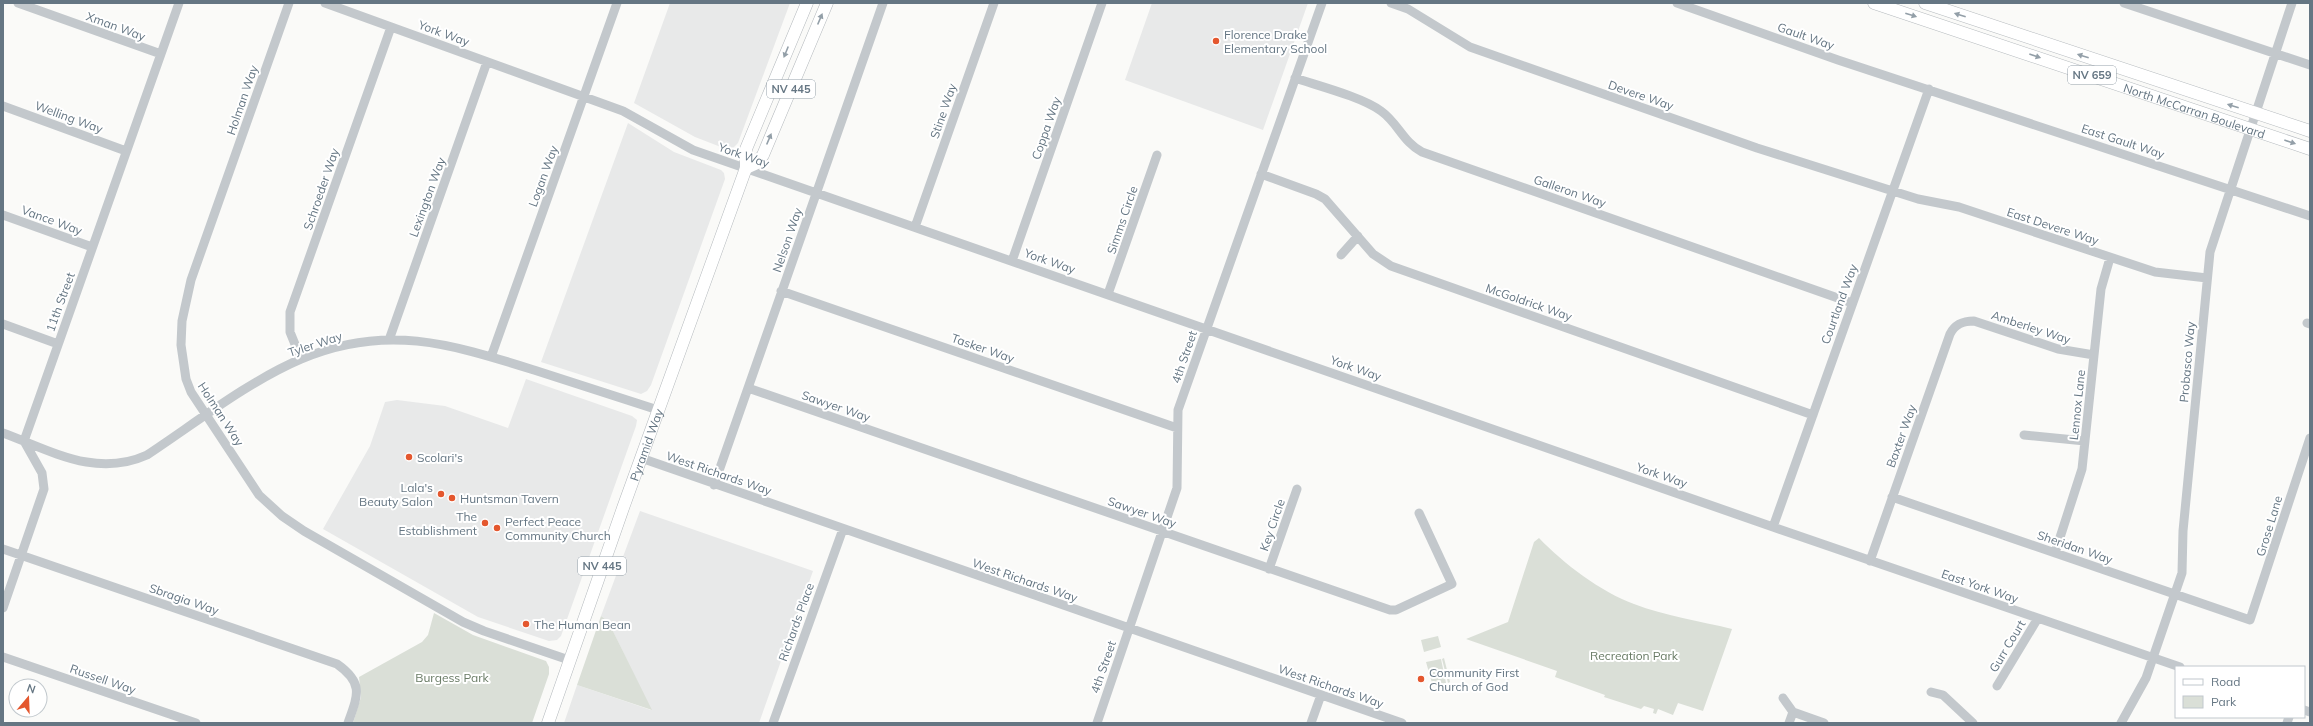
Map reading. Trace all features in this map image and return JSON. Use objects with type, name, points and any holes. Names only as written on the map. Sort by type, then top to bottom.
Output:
[{"type":"main road","name":"Pyramid Way","points":[[548,723],[658,410],[746,168],[746,149],[807,3]]},
{"type":"main road","name":"NV 445","points":[[746,168],[757,163],[763,155],[828,3]]},
{"type":"main road","name":"North McCarran Boulevard","points":[[1925,3],[2310,131]]},
{"type":"main road","name":"North McCarran Boulevard","points":[[1882,4],[2310,149]]},
{"type":"street","name":"Xman Way","points":[[18,3],[161,54]]},
{"type":"street","name":"11th Street","points":[[24,441],[179,3]]},
{"type":"street","name":"Holman Way","points":[[289,3],[191,280],[185,301],[182,321],[183,367],[191,392],[259,495],[292,523],[463,622],[484,631],[569,660]]},
{"type":"street","name":"York Way","points":[[326,3],[622,111],[692,150],[1207,328],[1773,528]]},
{"type":"street","name":"Logan Way","points":[[491,357],[617,3]]},
{"type":"street","name":"Nelson Way","points":[[714,485],[883,3]]},
{"type":"street","name":"Stine Way","points":[[915,227],[994,3]]},
{"type":"street","name":"Coppa Way","points":[[1012,260],[1102,3]]},
{"type":"street","name":"4th Street","points":[[1097,723],[1177,488],[1179,474],[1177,428],[1178,410],[1322,3]]},
{"type":"street","name":"Devere Way","points":[[1391,3],[1408,9],[1470,47],[1758,148],[1892,191]]},
{"type":"street","name":"Gault Way","points":[[1677,3],[1928,89]]},
{"type":"street","points":[[2124,3],[2310,65]]},
{"type":"street","name":"Probasco Way","points":[[2121,723],[2140,691],[2153,658],[2175,594],[2184,562],[2183,531],[2210,252],[2292,3]]},
{"type":"street","name":"Schroeder Way","points":[[301,359],[290,332],[290,312],[391,27]]},
{"type":"street","name":"Lexington Way","points":[[389,340],[487,62]]},
{"type":"street","name":"Galleron Way","points":[[1295,78],[1370,104],[1389,118],[1406,141],[1422,152],[1852,303]]},
{"type":"street","name":"Courtland Way","points":[[1773,528],[1928,89]]},
{"type":"street","name":"East Gault Way","points":[[1928,89],[2310,216]]},
{"type":"street","name":"Welling Way","points":[[3,106],[126,151]]},
{"type":"street","name":"Simms Circle","points":[[1108,294],[1158,154]]},
{"type":"street","name":"McGoldrick Way","points":[[1261,174],[1326,199],[1373,254],[1391,266],[1813,415]]},
{"type":"street","name":"East Devere Way","points":[[1892,191],[1918,199],[1959,207],[2155,272],[2207,278]]},
{"type":"street","name":"Vance Way","points":[[3,215],[92,247]]},
{"type":"street","points":[[1341,255],[1358,236]]},
{"type":"street","name":"Lennox Lane","points":[[2055,553],[2078,486],[2082,469],[2101,290],[2110,258]]},
{"type":"street","name":"Tasker Way","points":[[781,291],[1177,428]]},
{"type":"street","name":"Amberley Way","points":[[1961,322],[1974,321],[2058,349],[2094,355]]},
{"type":"street","name":"Baxter Way","points":[[1870,561],[1950,334],[1961,322]]},
{"type":"street","points":[[3,324],[58,344]]},
{"type":"street","name":"Tyler Way","points":[[3,433],[97,465],[122,464],[134,461],[147,455],[261,380],[301,359],[340,346],[389,340],[444,344],[491,357],[658,410]]},
{"type":"street","name":"Sawyer Way","points":[[748,388],[1390,610],[1396,610],[1452,584],[1419,514]]},
{"type":"street","points":[[2024,435],[2085,441]]},
{"type":"street","name":"Grose Lane","points":[[2250,620],[2310,438]]},
{"type":"street","points":[[3,608],[44,489],[42,474],[24,441]]},
{"type":"street","name":"West Richards Way","points":[[641,458],[714,485],[1402,723]]},
{"type":"street","points":[[134,461],[138,470]]},
{"type":"street","name":"Key Circle","points":[[1269,569],[1297,489]]},
{"type":"street","name":"Sheridan Way","points":[[1892,497],[2250,620]]},
{"type":"street","name":"East York Way","points":[[1773,528],[2177,666]]},
{"type":"street","name":"Richards Place","points":[[773,723],[843,529]]},
{"type":"street","name":"Sbragia Way","points":[[3,549],[337,664],[354,678],[356,684],[357,695],[348,723]]},
{"type":"street","name":"Gurr Court","points":[[1997,686],[2038,618]]},
{"type":"street","name":"Russell Way","points":[[3,657],[196,723]]},
{"type":"street","points":[[1931,692],[1943,695],[1973,723]]},
{"type":"street","points":[[1311,723],[1321,695]]},
{"type":"street","points":[[1783,698],[1793,712],[1824,723]]},
{"type":"street","points":[[1790,723],[1793,712]]},
{"type":"shaded area","points":[[670,3],[790,3],[738,143],[733,148],[726,149],[695,137],[634,103]]},
{"type":"shaded area","name":"Florence Drake Elementary School","points":[[1152,3],[1308,3],[1263,130],[1125,80]]},
{"type":"shaded area","points":[[628,123],[674,152],[721,170],[724,173],[725,179],[651,385],[647,391],[641,394],[541,362]]},
{"type":"shaded area","points":[[526,379],[632,416],[637,420],[561,636],[557,640],[549,641],[478,617],[323,529],[370,446],[385,402],[397,400],[445,406],[508,428]]},
{"type":"shaded area","points":[[640,511],[813,571],[759,723],[564,723],[577,685],[651,710],[608,621],[601,616]]},
{"type":"green space","name":"Recreation Park","points":[[1539,538],[1571,567],[1596,585],[1621,599],[1658,612],[1732,629],[1703,711],[1678,703],[1673,715],[1658,709],[1656,714],[1653,713],[1654,709],[1644,706],[1641,709],[1604,697],[1605,695],[1555,677],[1557,671],[1466,639],[1508,622],[1534,542]]},
{"type":"green space","name":"Burgess Park","points":[[434,613],[473,635],[546,661],[549,667],[549,674],[532,723],[353,723],[361,697],[359,677],[422,642],[428,635]]},
{"type":"green space","points":[[601,616],[608,621],[652,710],[577,685]]},
{"type":"green space","points":[[1438,636],[1441,647],[1424,652],[1421,640]]},
{"type":"green space","points":[[1444,658],[1450,682],[1448,683],[1442,659]]},
{"type":"green space","points":[[1441,659],[1446,683],[1434,686],[1426,662]]},
{"type":"place","name":"Florence Drake Elementary School","points":[[1216,41]]},
{"type":"place","name":"Scolari's","points":[[409,457]]},
{"type":"place","name":"Lala's Beauty Salon","points":[[441,494]]},
{"type":"place","name":"Huntsman Tavern","points":[[452,498]]},
{"type":"place","name":"The Establishment","points":[[485,523]]},
{"type":"place","name":"Perfect Peace Community Church","points":[[497,528]]},
{"type":"place","name":"The Human Bean","points":[[526,624]]},
{"type":"place","name":"Community First Church of God","points":[[1421,679]]}]
